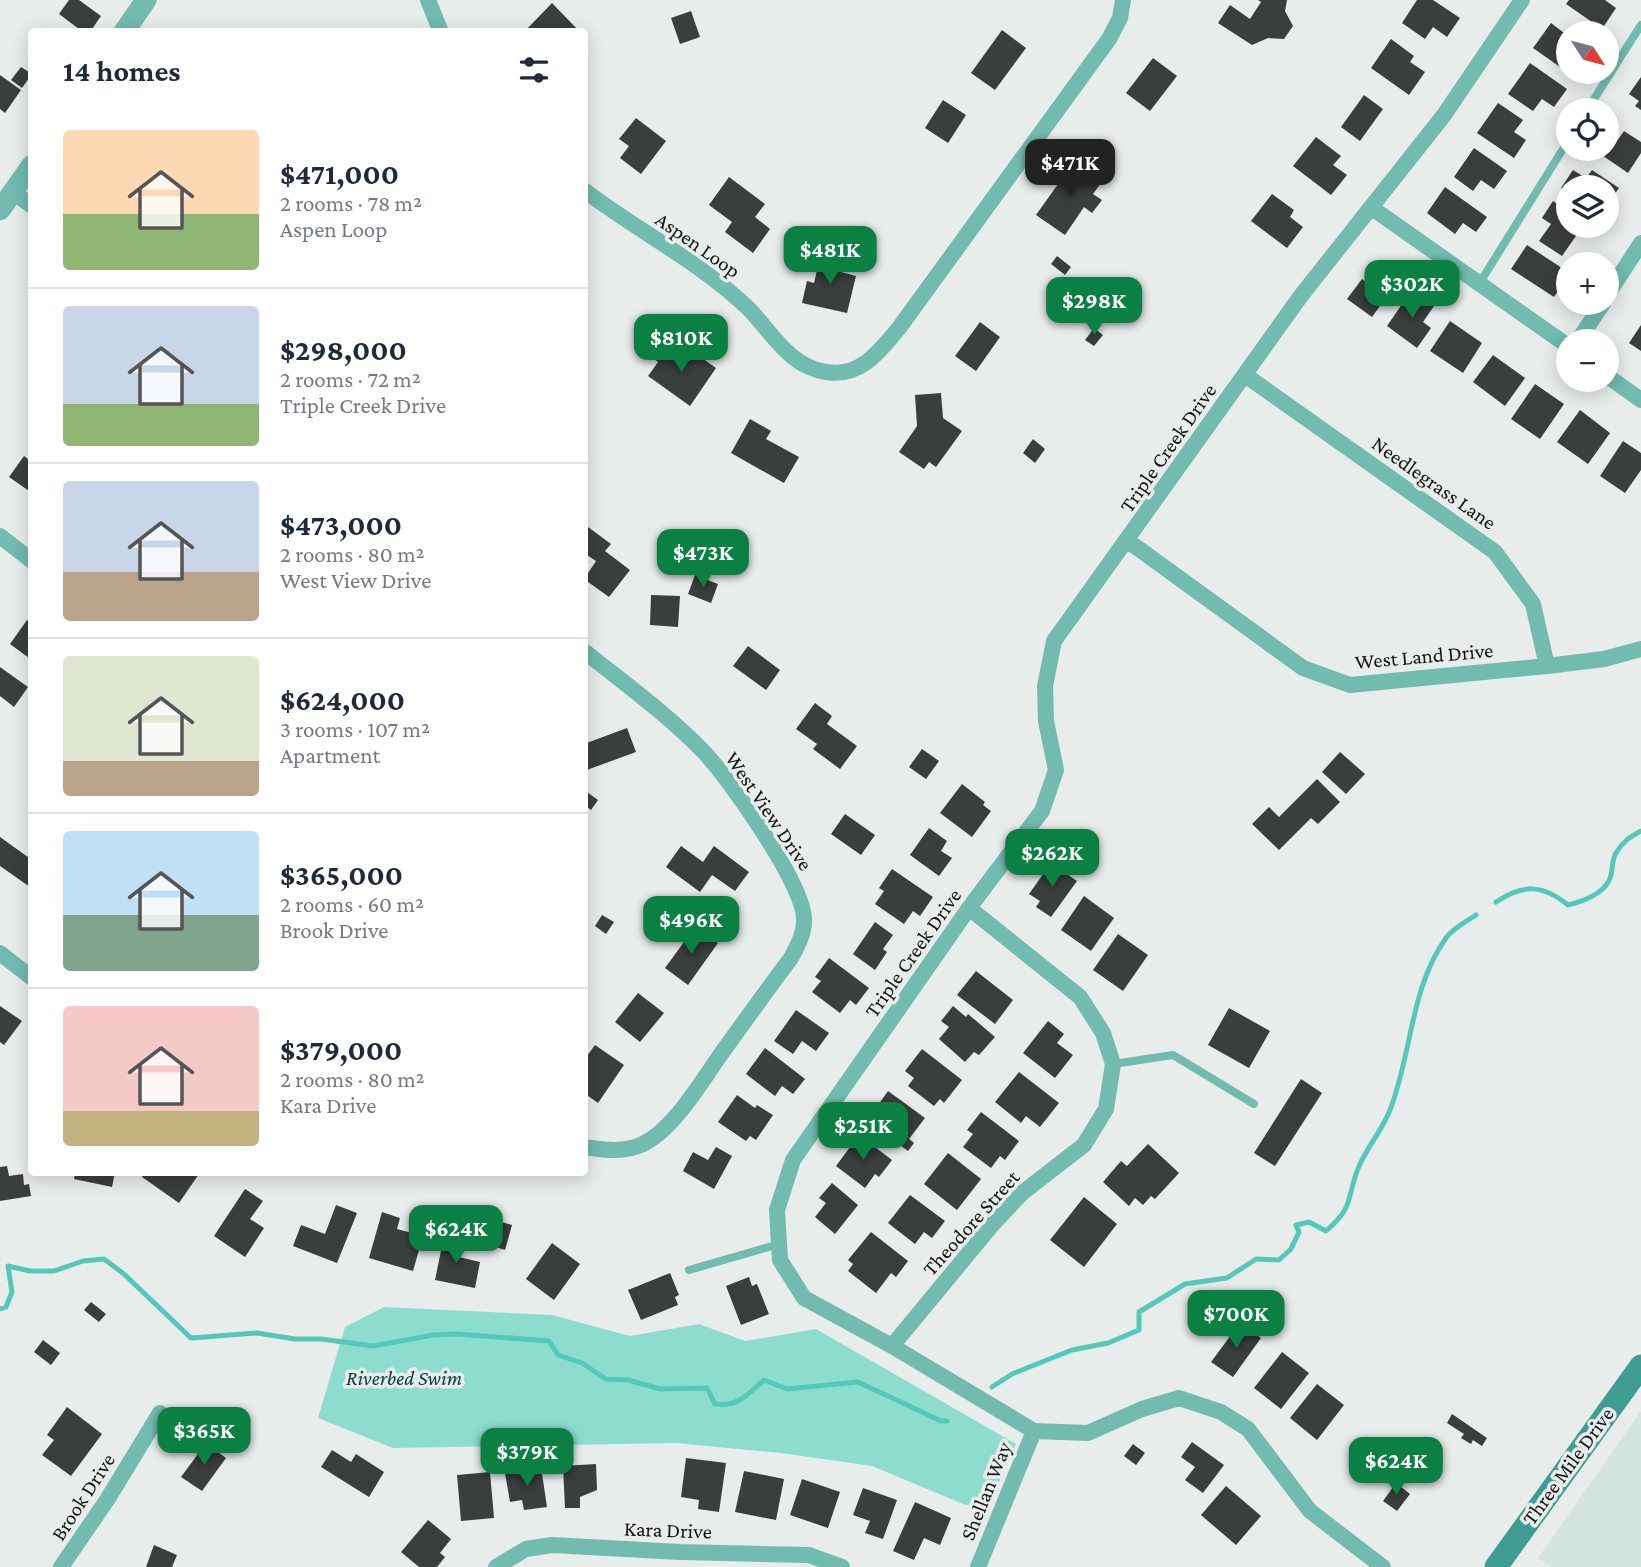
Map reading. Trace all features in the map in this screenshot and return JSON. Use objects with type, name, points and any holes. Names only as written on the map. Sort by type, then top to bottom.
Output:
[{"type":"main road","name":"Three Mile Drive","points":[[1496,1567],[1641,1366]]},
{"type":"street","points":[[127,28],[146,0]]},
{"type":"street","points":[[428,0],[439,28]]},
{"type":"street","name":"Aspen Loop","points":[[588,193],[685,256],[720,283],[801,363],[828,373],[855,369],[880,352],[908,317],[1109,39],[1120,18],[1123,0]]},
{"type":"street","name":"Triple Creek Drive","points":[[1383,1567],[1310,1511],[1248,1429],[1221,1412],[1179,1398],[1142,1409],[1088,1433],[1034,1431],[892,1346],[804,1298],[780,1260],[777,1210],[793,1160],[970,908],[1042,811],[1056,769],[1046,721],[1045,686],[1054,641],[1300,297],[1444,116],[1522,0]]},
{"type":"street","points":[[0,210],[28,171]]},
{"type":"street","points":[[13,192],[28,203]]},
{"type":"street","points":[[1372,208],[1556,338]]},
{"type":"street","points":[[1619,277],[1641,243]]},
{"type":"street","name":"Needlegrass Lane","points":[[1245,375],[1495,552],[1534,604],[1547,666]]},
{"type":"street","points":[[1619,384],[1641,400]]},
{"type":"street","points":[[0,536],[28,558]]},
{"type":"street","name":"West Land Drive","points":[[1128,541],[1303,668],[1350,685],[1604,659],[1641,649]]},
{"type":"street","name":"West View Drive","points":[[588,654],[682,732],[721,772],[789,875],[801,903],[804,918],[803,933],[791,958],[664,1128],[644,1143],[633,1147],[608,1150],[588,1148]]},
{"type":"street","name":"Theodore Street","points":[[892,1346],[992,1225],[1022,1193],[1084,1144],[1105,1109],[1112,1064],[1103,1033],[1080,997],[970,908]]},
{"type":"street","points":[[0,953],[28,975]]},
{"type":"street","name":"Brook Drive","points":[[61,1567],[107,1500],[160,1413]]},
{"type":"street","name":"Shellan Way","points":[[978,1567],[1034,1431]]},
{"type":"street","name":"Kara Drive","points":[[496,1567],[526,1549],[552,1545],[810,1555],[842,1567]]},
{"type":"lane","points":[[1595,98],[1641,25]]},
{"type":"lane","points":[[1478,284],[1556,160]]},
{"type":"lane","points":[[1112,1064],[1173,1055],[1254,1104]]},
{"type":"lane","points":[[689,1270],[779,1244]]},
{"type":"shaded area","points":[[1641,1411],[1641,1567],[1551,1567],[1538,1558]]},
{"type":"green space","name":"Riverbed Swim","points":[[384,1307],[552,1315],[630,1336],[699,1324],[745,1341],[816,1329],[1016,1444],[987,1509],[963,1504],[872,1466],[781,1453],[676,1443],[393,1448],[318,1418],[345,1327]]},
{"type":"building","points":[[69,0],[79,0],[101,16],[93,28],[78,28],[59,14]]},
{"type":"building","points":[[1258,0],[1287,0],[1285,11],[1293,26],[1284,39],[1268,38],[1252,45],[1218,23],[1230,5],[1250,19],[1261,2]]},
{"type":"building","points":[[1417,0],[1433,0],[1460,18],[1447,37],[1433,27],[1425,39],[1402,23]]},
{"type":"building","points":[[1569,0],[1605,0],[1616,8],[1607,21],[1590,21],[1566,4]]},
{"type":"building","points":[[552,3],[576,28],[528,28]]},
{"type":"building","points":[[691,11],[700,37],[680,44],[671,18]]},
{"type":"building","points":[[1551,23],[1556,27],[1556,64],[1533,48]]},
{"type":"building","points":[[1002,30],[1026,48],[995,90],[971,73]]},
{"type":"building","points":[[1391,39],[1414,56],[1410,62],[1425,72],[1409,95],[1371,68]]},
{"type":"building","points":[[1153,58],[1177,76],[1150,111],[1126,93]]},
{"type":"building","points":[[1530,63],[1556,81],[1556,84],[1567,89],[1560,98],[1556,98],[1554,107],[1542,99],[1533,111],[1508,94]]},
{"type":"building","points":[[21,67],[28,71],[28,80],[22,88],[11,80]]},
{"type":"building","points":[[0,75],[21,90],[5,113],[0,109]]},
{"type":"building","points":[[1641,77],[1641,110],[1635,106],[1639,101],[1629,94]]},
{"type":"building","points":[[1364,95],[1383,109],[1360,141],[1341,127]]},
{"type":"building","points":[[943,100],[966,115],[948,143],[925,128]]},
{"type":"building","points":[[1498,103],[1523,120],[1514,132],[1526,140],[1514,158],[1477,133]]},
{"type":"building","points":[[636,118],[666,141],[641,174],[620,158],[629,146],[619,139]]},
{"type":"building","points":[[1624,131],[1641,142],[1641,153],[1628,173],[1610,161],[1619,161],[1619,138]]},
{"type":"building","points":[[1316,137],[1341,156],[1333,165],[1347,175],[1331,195],[1293,166]]},
{"type":"building","points":[[1474,148],[1507,171],[1494,189],[1481,180],[1473,191],[1454,177]]},
{"type":"building","points":[[1073,163],[1101,183],[1093,194],[1102,200],[1092,213],[1084,207],[1065,235],[1036,215]]},
{"type":"building","points":[[729,177],[765,204],[755,217],[770,229],[753,253],[725,232],[732,222],[709,205]]},
{"type":"building","points":[[1445,187],[1487,217],[1476,232],[1463,223],[1455,234],[1427,213]]},
{"type":"building","points":[[1272,194],[1294,210],[1290,217],[1303,227],[1287,248],[1251,221]]},
{"type":"building","points":[[1553,201],[1556,203],[1556,238],[1575,238],[1565,252],[1556,252],[1539,241],[1551,224],[1542,218]]},
{"type":"building","points":[[1527,245],[1556,264],[1556,294],[1554,297],[1511,269]]},
{"type":"building","points":[[821,253],[840,257],[837,271],[856,276],[847,313],[802,303],[807,281],[814,283]]},
{"type":"building","points":[[1057,256],[1071,267],[1065,275],[1051,264]]},
{"type":"building","points":[[1380,268],[1398,281],[1372,317],[1347,299],[1362,279],[1368,284]]},
{"type":"building","points":[[1411,291],[1434,306],[1423,322],[1431,328],[1417,348],[1387,326]]},
{"type":"building","points":[[1450,321],[1482,343],[1463,373],[1430,351]]},
{"type":"building","points":[[980,322],[1000,337],[976,371],[955,356]]},
{"type":"building","points":[[1641,325],[1641,351],[1629,343]]},
{"type":"building","points":[[1094,328],[1103,335],[1094,346],[1085,340]]},
{"type":"building","points":[[663,343],[689,361],[695,353],[716,368],[690,406],[648,376],[658,362],[653,358]]},
{"type":"building","points":[[1493,355],[1525,378],[1505,406],[1473,382]]},
{"type":"building","points":[[1535,384],[1564,404],[1540,439],[1511,419]]},
{"type":"building","points":[[941,393],[943,418],[962,431],[936,467],[929,462],[924,469],[899,452],[917,426],[915,395]]},
{"type":"building","points":[[1580,410],[1610,433],[1588,464],[1557,442]]},
{"type":"building","points":[[750,419],[771,431],[766,439],[799,457],[784,483],[731,453]]},
{"type":"building","points":[[1033,439],[1045,449],[1035,463],[1023,453]]},
{"type":"building","points":[[1623,441],[1641,453],[1641,470],[1625,493],[1600,476]]},
{"type":"building","points":[[24,456],[28,459],[28,490],[9,477]]},
{"type":"building","points":[[588,527],[611,544],[605,551],[630,570],[609,597],[588,582],[588,573],[596,561],[588,556]]},
{"type":"building","points":[[695,575],[718,584],[711,603],[688,594]]},
{"type":"building","points":[[651,595],[680,596],[678,627],[650,625]]},
{"type":"building","points":[[27,620],[28,657],[10,644]]},
{"type":"building","points":[[748,646],[780,670],[766,690],[733,666]]},
{"type":"building","points":[[0,667],[28,687],[14,707],[0,696]]},
{"type":"building","points":[[815,703],[832,716],[827,724],[857,746],[840,769],[813,749],[817,744],[796,729]]},
{"type":"building","points":[[627,728],[636,752],[588,770],[588,743]]},
{"type":"building","points":[[922,749],[939,761],[926,779],[909,767]]},
{"type":"building","points":[[1340,752],[1365,774],[1346,794],[1322,772]]},
{"type":"building","points":[[1317,779],[1340,802],[1318,824],[1311,818],[1279,850],[1252,824],[1269,807],[1279,817]]},
{"type":"building","points":[[962,784],[985,802],[983,805],[991,811],[972,837],[940,813]]},
{"type":"building","points":[[588,793],[598,800],[591,810],[588,808]]},
{"type":"building","points":[[845,814],[875,835],[861,855],[831,834]]},
{"type":"building","points":[[929,828],[947,841],[941,851],[952,858],[939,876],[910,855]]},
{"type":"building","points":[[0,837],[28,857],[28,886],[0,866]]},
{"type":"building","points":[[681,846],[703,862],[714,846],[749,872],[735,891],[712,875],[700,892],[666,867]]},
{"type":"building","points":[[1051,863],[1077,881],[1051,917],[1036,907],[1040,901],[1029,894]]},
{"type":"building","points":[[892,869],[933,897],[920,916],[913,911],[904,924],[875,904],[884,891],[879,888]]},
{"type":"building","points":[[1084,896],[1114,918],[1091,951],[1061,930]]},
{"type":"building","points":[[602,915],[614,922],[606,934],[595,926]]},
{"type":"building","points":[[875,922],[893,935],[883,949],[887,952],[875,970],[853,954]]},
{"type":"building","points":[[695,927],[718,943],[688,985],[665,968]]},
{"type":"building","points":[[1118,934],[1148,955],[1123,991],[1093,970]]},
{"type":"building","points":[[829,958],[869,988],[856,1005],[850,1000],[840,1013],[812,992],[821,981],[815,977]]},
{"type":"building","points":[[976,971],[1013,1000],[995,1024],[957,995]]},
{"type":"building","points":[[638,993],[664,1013],[640,1042],[615,1022]]},
{"type":"building","points":[[0,1006],[22,1021],[4,1045],[0,1042]]},
{"type":"building","points":[[953,1006],[966,1017],[968,1014],[995,1037],[979,1055],[974,1052],[965,1062],[939,1039],[949,1027],[941,1021]]},
{"type":"building","points":[[1229,1008],[1270,1031],[1249,1068],[1208,1045]]},
{"type":"building","points":[[796,1010],[829,1033],[816,1051],[802,1041],[793,1054],[774,1041]]},
{"type":"building","points":[[1048,1021],[1064,1034],[1057,1043],[1073,1055],[1055,1078],[1023,1053]]},
{"type":"building","points":[[595,1045],[624,1065],[598,1103],[588,1096],[588,1055]]},
{"type":"building","points":[[765,1048],[805,1079],[793,1094],[782,1086],[775,1096],[746,1074]]},
{"type":"building","points":[[922,1049],[962,1080],[944,1103],[940,1099],[934,1106],[908,1086],[914,1078],[905,1071]]},
{"type":"building","points":[[1019,1072],[1059,1103],[1040,1127],[1026,1116],[1021,1123],[995,1102]]},
{"type":"building","points":[[1301,1079],[1322,1093],[1275,1166],[1254,1153]]},
{"type":"building","points":[[888,1091],[925,1118],[909,1139],[914,1143],[908,1151],[874,1126],[883,1113],[876,1108]]},
{"type":"building","points":[[737,1095],[755,1108],[757,1105],[773,1115],[756,1140],[750,1136],[746,1141],[718,1122]]},
{"type":"building","points":[[981,1112],[1019,1141],[1005,1160],[1000,1156],[991,1168],[963,1147],[973,1134],[967,1130]]},
{"type":"building","points":[[859,1135],[892,1160],[879,1177],[875,1174],[865,1188],[836,1166]]},
{"type":"building","points":[[1148,1144],[1179,1173],[1155,1199],[1151,1196],[1143,1205],[1135,1198],[1129,1206],[1103,1182],[1121,1161],[1127,1166]]},
{"type":"building","points":[[716,1147],[732,1156],[714,1189],[683,1171],[693,1152],[708,1160]]},
{"type":"building","points":[[948,1153],[981,1179],[957,1210],[924,1184]]},
{"type":"building","points":[[7,1166],[9,1176],[23,1174],[24,1185],[29,1184],[31,1196],[0,1201],[0,1167]]},
{"type":"building","points":[[74,1176],[114,1176],[112,1187],[74,1179]]},
{"type":"building","points":[[143,1176],[198,1176],[179,1203]]},
{"type":"building","points":[[832,1183],[858,1205],[835,1234],[815,1217],[826,1203],[819,1198]]},
{"type":"building","points":[[245,1189],[263,1201],[250,1219],[264,1228],[245,1257],[214,1236]]},
{"type":"building","points":[[910,1195],[945,1221],[932,1238],[924,1232],[915,1244],[888,1223]]},
{"type":"building","points":[[1084,1197],[1117,1224],[1084,1267],[1050,1240]]},
{"type":"building","points":[[336,1205],[357,1213],[337,1263],[293,1246],[301,1225],[325,1234]]},
{"type":"building","points":[[382,1212],[400,1218],[397,1229],[423,1236],[413,1271],[369,1258]]},
{"type":"building","points":[[488,1218],[512,1225],[505,1250],[480,1242]]},
{"type":"building","points":[[871,1232],[908,1261],[896,1277],[891,1273],[876,1293],[848,1271],[853,1264],[848,1260]]},
{"type":"building","points":[[444,1236],[463,1240],[459,1257],[480,1262],[475,1288],[435,1280]]},
{"type":"building","points":[[552,1243],[580,1264],[554,1300],[526,1279]]},
{"type":"building","points":[[670,1273],[679,1295],[675,1297],[678,1305],[641,1320],[628,1290]]},
{"type":"building","points":[[749,1277],[752,1286],[757,1284],[769,1314],[741,1325],[726,1286]]},
{"type":"building","points":[[91,1302],[106,1314],[99,1322],[84,1310]]},
{"type":"building","points":[[1240,1323],[1261,1338],[1233,1377],[1211,1362]]},
{"type":"building","points":[[43,1340],[60,1353],[51,1365],[34,1352]]},
{"type":"building","points":[[1282,1352],[1309,1373],[1281,1409],[1254,1388]]},
{"type":"building","points":[[1317,1384],[1344,1405],[1317,1440],[1290,1418]]},
{"type":"building","points":[[67,1407],[102,1434],[71,1476],[42,1455],[54,1440],[47,1435]]},
{"type":"building","points":[[1452,1414],[1487,1438],[1482,1446],[1473,1440],[1471,1444],[1461,1438],[1464,1434],[1447,1423]]},
{"type":"building","points":[[217,1419],[233,1429],[222,1447],[206,1437]]},
{"type":"building","points":[[1192,1442],[1224,1465],[1203,1493],[1185,1480],[1195,1467],[1181,1457]]},
{"type":"building","points":[[206,1443],[226,1458],[202,1491],[181,1477]]},
{"type":"building","points":[[1133,1444],[1145,1453],[1136,1465],[1124,1456]]},
{"type":"building","points":[[332,1450],[351,1462],[356,1454],[384,1472],[369,1497],[321,1467]]},
{"type":"building","points":[[686,1458],[726,1463],[719,1512],[698,1509],[699,1500],[681,1497]]},
{"type":"building","points":[[596,1464],[597,1490],[580,1497],[580,1508],[565,1508],[563,1466]]},
{"type":"building","points":[[541,1467],[547,1507],[524,1510],[522,1500],[510,1502],[505,1473]]},
{"type":"building","points":[[744,1471],[784,1479],[776,1520],[735,1512]]},
{"type":"building","points":[[490,1472],[494,1518],[461,1521],[457,1475]]},
{"type":"building","points":[[802,1479],[840,1492],[828,1528],[790,1515]]},
{"type":"building","points":[[1396,1483],[1410,1494],[1397,1511],[1383,1501]]},
{"type":"building","points":[[1226,1486],[1261,1516],[1236,1545],[1201,1515]]},
{"type":"building","points":[[863,1488],[897,1500],[883,1539],[865,1533],[870,1521],[853,1515]]},
{"type":"building","points":[[915,1502],[951,1518],[940,1545],[924,1538],[914,1560],[893,1551]]},
{"type":"building","points":[[428,1520],[451,1539],[440,1553],[445,1557],[437,1567],[419,1567],[401,1552]]},
{"type":"building","points":[[154,1545],[177,1555],[172,1567],[146,1567]]},
{"type":"waterway","points":[[1496,902],[1515,892],[1532,889],[1550,893],[1568,905],[1588,898],[1605,887],[1616,853],[1641,831]]},
{"type":"waterway","points":[[992,1387],[1012,1374],[1072,1350],[1108,1343],[1139,1330],[1139,1312],[1185,1284],[1227,1278],[1256,1259],[1279,1260],[1291,1249],[1299,1232],[1296,1225],[1309,1222],[1326,1231],[1335,1223],[1348,1203],[1360,1163],[1390,1110],[1418,1000],[1434,957],[1449,934],[1476,915]]},
{"type":"waterway","points":[[0,1309],[6,1307],[12,1292],[8,1266],[30,1271],[54,1271],[83,1261],[104,1259],[124,1274],[191,1338],[257,1333],[373,1346],[433,1335],[457,1334],[549,1341],[558,1355],[582,1363],[606,1379],[628,1380],[660,1389],[707,1388],[715,1404],[736,1401],[748,1395],[764,1380],[787,1389],[858,1382],[941,1421],[947,1421]]}]
